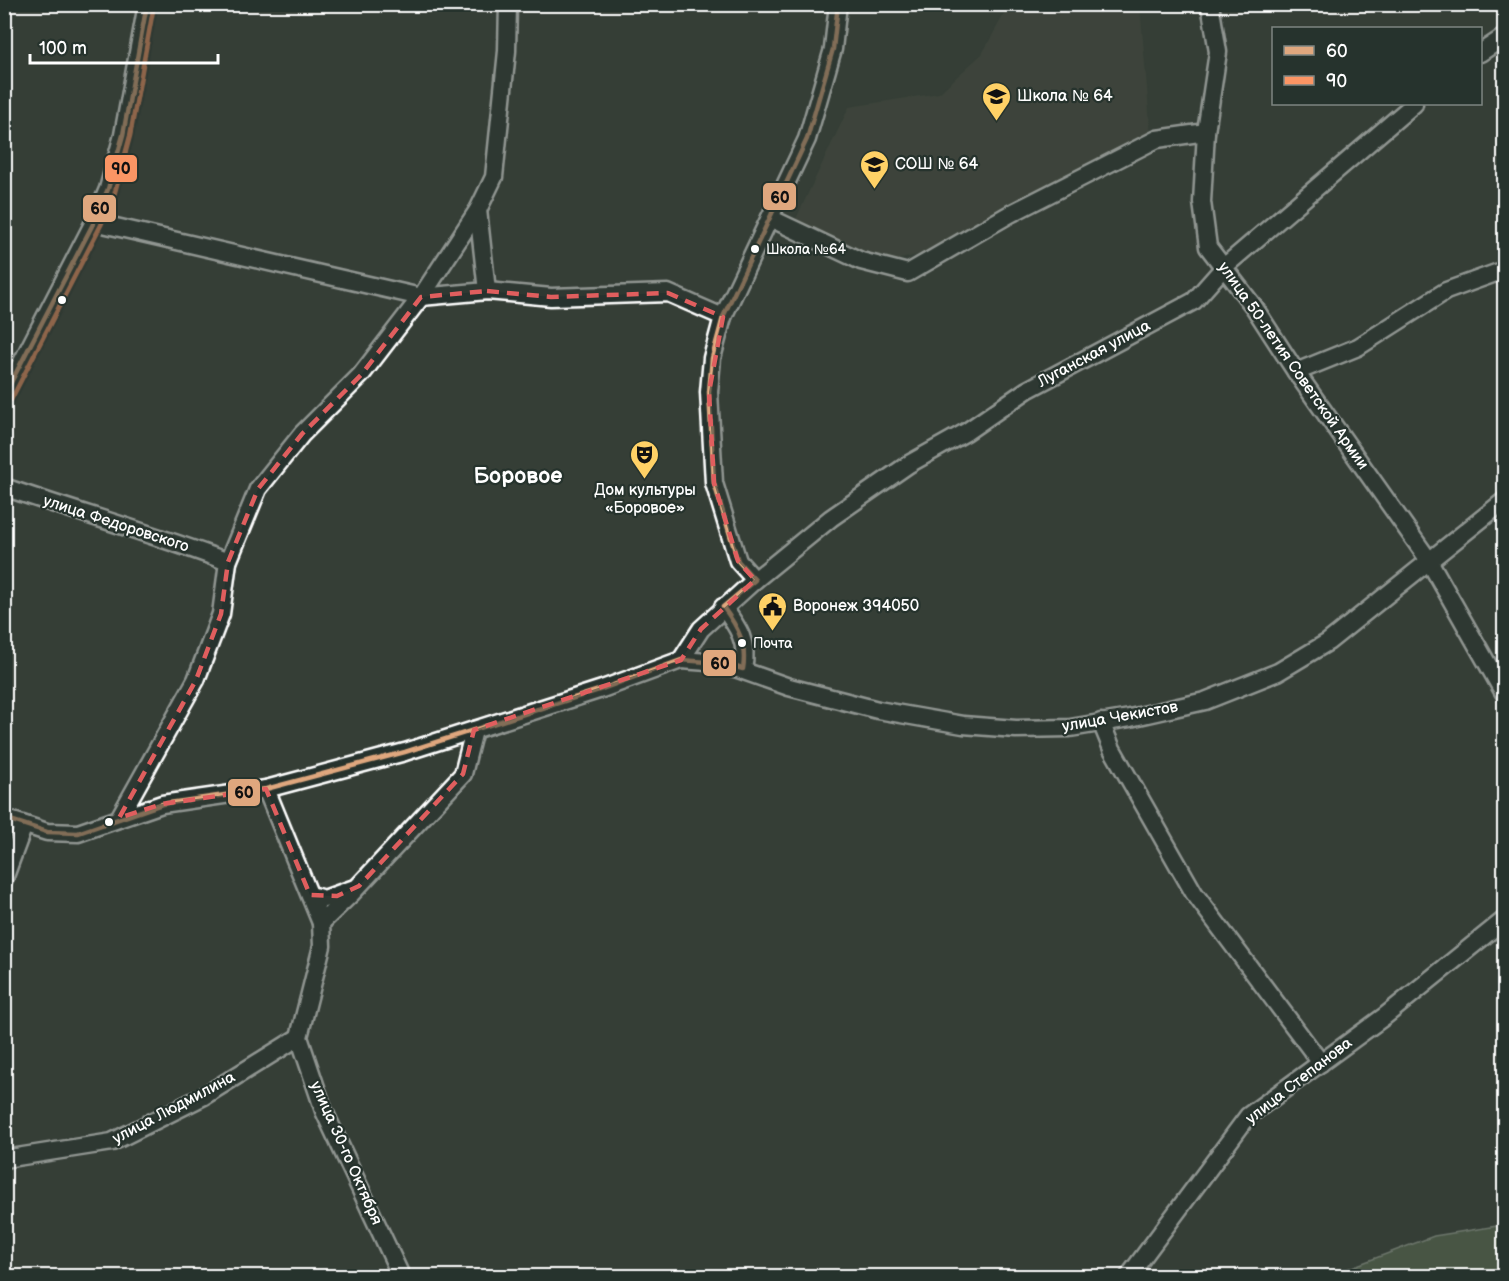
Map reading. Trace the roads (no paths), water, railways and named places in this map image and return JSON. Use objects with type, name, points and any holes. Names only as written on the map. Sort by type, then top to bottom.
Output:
[{"type":"street","points":[[4,397],[94,222],[108,189],[123,135],[147,4]]},
{"type":"street","points":[[118,818],[196,680],[221,614],[228,562],[258,489],[302,434],[361,375],[421,297],[478,210],[494,177],[507,51],[508,4]]},
{"type":"street","points":[[755,580],[738,561],[714,483],[709,392],[712,358],[723,316],[807,140],[833,49],[838,4]]},
{"type":"street","name":"улица 50-летия Советской Армии","points":[[1210,4],[1218,52],[1206,132],[1202,202],[1208,247],[1225,266],[1296,372],[1428,559],[1504,693]]},
{"type":"street","points":[[1482,52],[1504,37]]},
{"type":"street","name":"Луганская улица","points":[[681,660],[701,629],[723,607],[831,518],[909,464],[966,432],[1027,390],[1194,301],[1225,266],[1413,105]]},
{"type":"street","points":[[770,218],[861,261],[908,273],[1010,214],[1157,139],[1206,132]]},
{"type":"street","points":[[478,210],[487,291]]},
{"type":"street","points":[[94,222],[421,297],[487,291],[551,297],[668,293],[723,316]]},
{"type":"street","points":[[1296,372],[1358,347],[1446,291],[1504,270]]},
{"type":"street","name":"улица Федоровского","points":[[4,487],[78,513],[158,536],[228,562]]},
{"type":"street","name":"улица Чекистов","points":[[681,660],[721,663],[789,687],[856,704],[963,725],[1016,729],[1070,728],[1205,701],[1278,672],[1328,642],[1428,559],[1504,501]]},
{"type":"street","points":[[723,607],[740,630],[744,640],[746,657],[743,669]]},
{"type":"street","points":[[4,818],[48,832],[78,833],[162,804],[266,789],[405,752],[640,676],[681,660]]},
{"type":"street","points":[[1101,722],[1112,749],[1194,893],[1321,1063]]},
{"type":"street","points":[[321,923],[359,886],[463,774],[474,730]]},
{"type":"street","points":[[266,789],[321,923],[322,946],[298,1037]]},
{"type":"street","points":[[4,879],[24,825]]},
{"type":"street","points":[[310,896],[324,899],[359,886]]},
{"type":"street","name":"улица Степанова","points":[[1129,1276],[1248,1116],[1385,1016],[1504,920]]},
{"type":"street","name":"улица Людмилина","points":[[4,1159],[112,1142],[204,1096],[298,1037]]},
{"type":"street","name":"улица 30-го Октября","points":[[298,1037],[324,1111],[402,1276]]},
{"type":"place","name":"Школа № 64","points":[[996,122]]},
{"type":"place","name":"СОШ № 64","points":[[874,190]]},
{"type":"place","name":"Школа №64","points":[[755,249]]},
{"type":"place","name":"Дом культуры «Боровое»","points":[[645,480]]},
{"type":"place","name":"Воронеж 394050","points":[[772,632]]},
{"type":"place","name":"Почта","points":[[742,643]]},
{"type":"district","name":"Боровое","points":[[518,476]]}]
